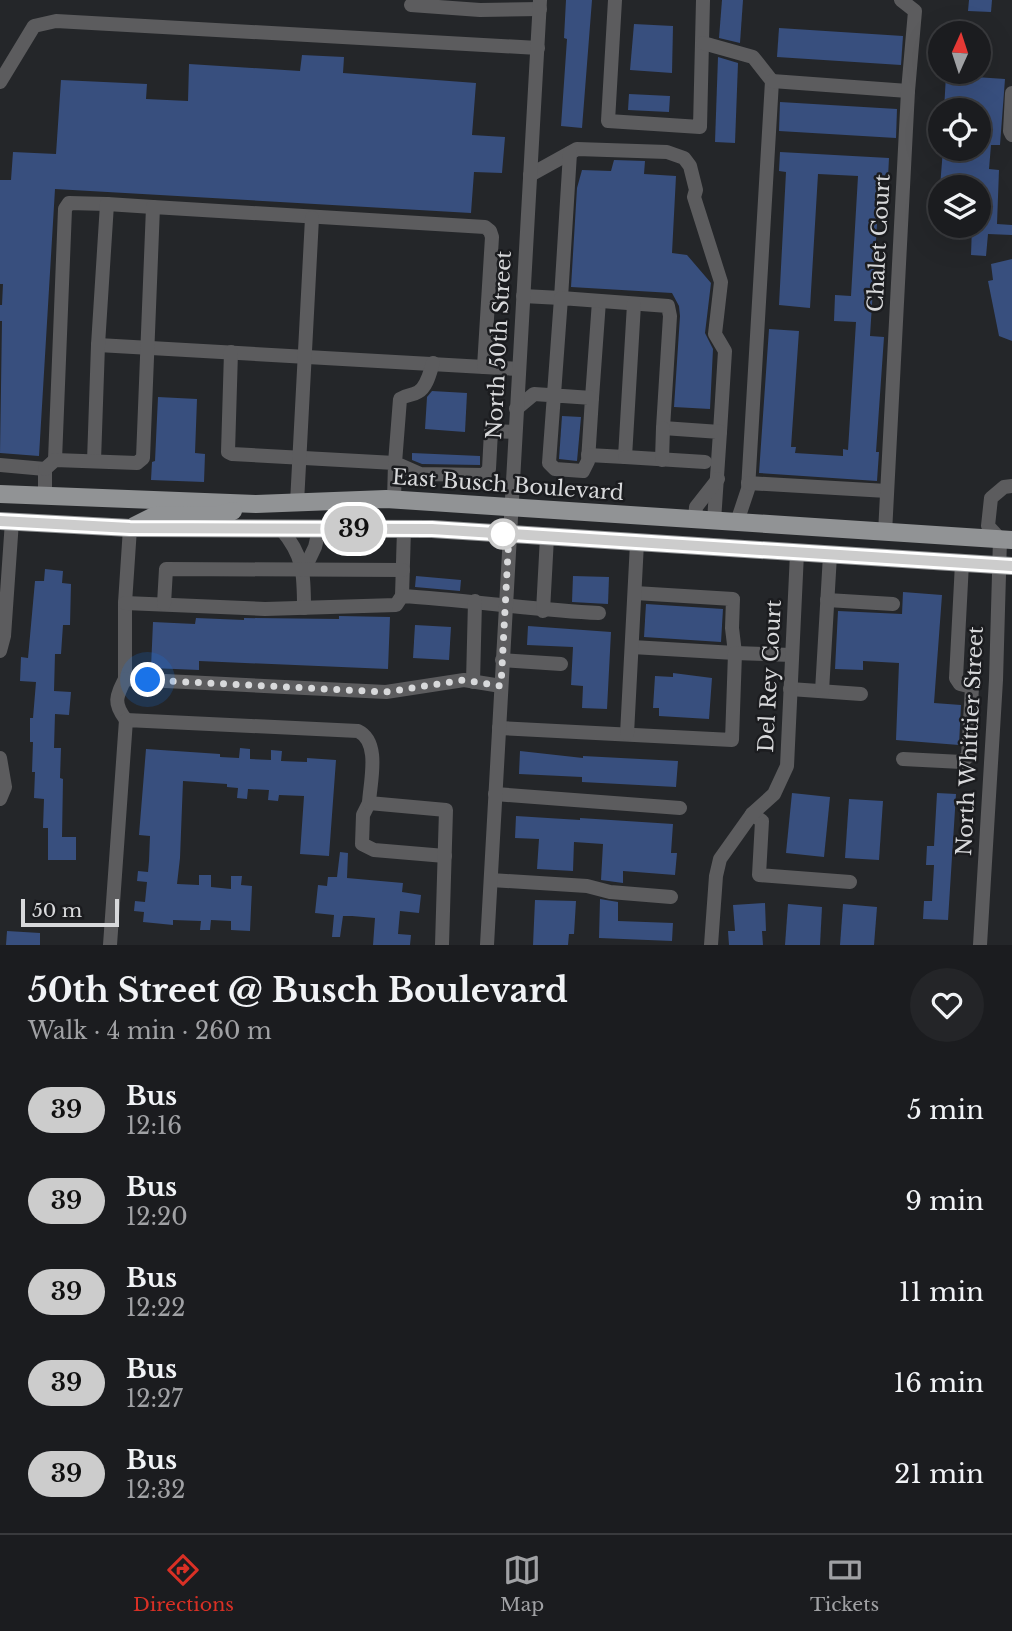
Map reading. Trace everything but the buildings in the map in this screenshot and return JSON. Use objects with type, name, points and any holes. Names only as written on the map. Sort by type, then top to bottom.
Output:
[{"type":"main road","name":"East Busch Boulevard","points":[[0,494],[256,504],[394,500],[885,533],[1008,537]]},
{"type":"main road","points":[[130,528],[154,516],[219,515],[256,504]]},
{"type":"main road","points":[[6,521],[130,528],[404,529],[1006,565]]},
{"type":"street","points":[[615,0],[608,121],[700,127],[703,0]]},
{"type":"street","name":"Chalet Court","points":[[885,533],[908,91],[915,10],[901,0]]},
{"type":"street","points":[[411,5],[480,10],[540,5]]},
{"type":"street","name":"North 50th Street","points":[[487,945],[540,5]]},
{"type":"street","points":[[0,82],[34,26],[56,21],[538,48]]},
{"type":"street","points":[[703,43],[753,57],[772,81],[748,484],[737,522]]},
{"type":"street","points":[[772,81],[908,91]]},
{"type":"street","points":[[1011,133],[1012,93]]},
{"type":"street","points":[[530,175],[577,149],[667,152],[684,158],[690,166],[696,190],[694,197],[721,282],[715,334],[725,351],[714,521]]},
{"type":"street","points":[[570,153],[549,463],[555,469],[583,471],[588,456],[599,301]]},
{"type":"street","points":[[45,496],[50,464],[65,209],[69,204],[485,227],[492,237],[484,366]]},
{"type":"street","points":[[94,461],[107,204]]},
{"type":"street","points":[[0,465],[94,461],[137,463],[143,458],[153,207]]},
{"type":"street","points":[[297,503],[312,218]]},
{"type":"street","points":[[523,296],[668,306],[670,316],[662,460]]},
{"type":"street","points":[[625,457],[634,304]]},
{"type":"street","points":[[98,345],[519,369]]},
{"type":"street","points":[[231,352],[228,452],[300,459],[395,463],[420,474],[484,475],[489,469],[491,430],[515,432]]},
{"type":"street","points":[[394,500],[400,399],[406,394],[418,392],[425,384],[433,363]]},
{"type":"street","points":[[516,409],[534,394],[592,398]]},
{"type":"street","points":[[663,428],[720,432]]},
{"type":"street","points":[[588,456],[705,463]]},
{"type":"street","points":[[695,520],[696,507],[718,479]]},
{"type":"street","points":[[748,484],[887,491]]},
{"type":"street","name":"North Whittier Street","points":[[980,945],[1008,537],[988,526],[991,498],[1004,487],[1012,486]]},
{"type":"street","points":[[0,652],[4,636],[6,521]]},
{"type":"street","points":[[110,945],[126,720],[117,708],[117,694],[125,679],[125,603],[130,528]]},
{"type":"street","points":[[281,529],[297,551],[304,570],[304,608]]},
{"type":"street","points":[[125,603],[265,609],[396,605],[402,596],[404,529]]},
{"type":"street","points":[[304,570],[315,547],[319,530]]},
{"type":"street","points":[[543,611],[547,537]]},
{"type":"street","points":[[627,734],[637,543]]},
{"type":"street","name":"Del Rey Court","points":[[711,945],[716,876],[720,859],[752,814],[774,794],[787,766],[797,553]]},
{"type":"street","points":[[822,691],[830,555]]},
{"type":"street","points":[[962,563],[956,678],[960,684],[972,687],[1012,680]]},
{"type":"street","points":[[163,604],[166,569],[403,570]]},
{"type":"street","points":[[499,728],[732,740],[735,653],[733,599],[635,593]]},
{"type":"street","points":[[402,596],[475,601],[543,611],[599,613]]},
{"type":"street","points":[[827,600],[893,604]]},
{"type":"street","points":[[473,682],[475,601]]},
{"type":"street","points":[[632,647],[792,655]]},
{"type":"street","points":[[502,660],[561,664]]},
{"type":"street","points":[[125,679],[386,692],[464,680],[501,686]]},
{"type":"street","points":[[903,759],[965,760],[972,687]]},
{"type":"street","points":[[790,688],[861,694]]},
{"type":"street","points":[[126,720],[358,731],[365,735],[372,745],[369,803],[363,815],[362,844],[374,850],[445,856]]},
{"type":"street","points":[[0,758],[5,787],[0,799]]},
{"type":"street","points":[[495,794],[680,808]]},
{"type":"street","points":[[369,803],[446,810],[442,945]]},
{"type":"street","points":[[752,814],[762,821],[759,875],[850,882]]},
{"type":"street","points":[[491,880],[587,886],[610,892],[671,897]]},
{"type":"bus line","name":"39","points":[[0,521],[130,528],[432,529],[1012,566]]},
{"type":"route","points":[[148,680],[386,692],[464,680],[501,686],[509,534],[503,534]]}]
